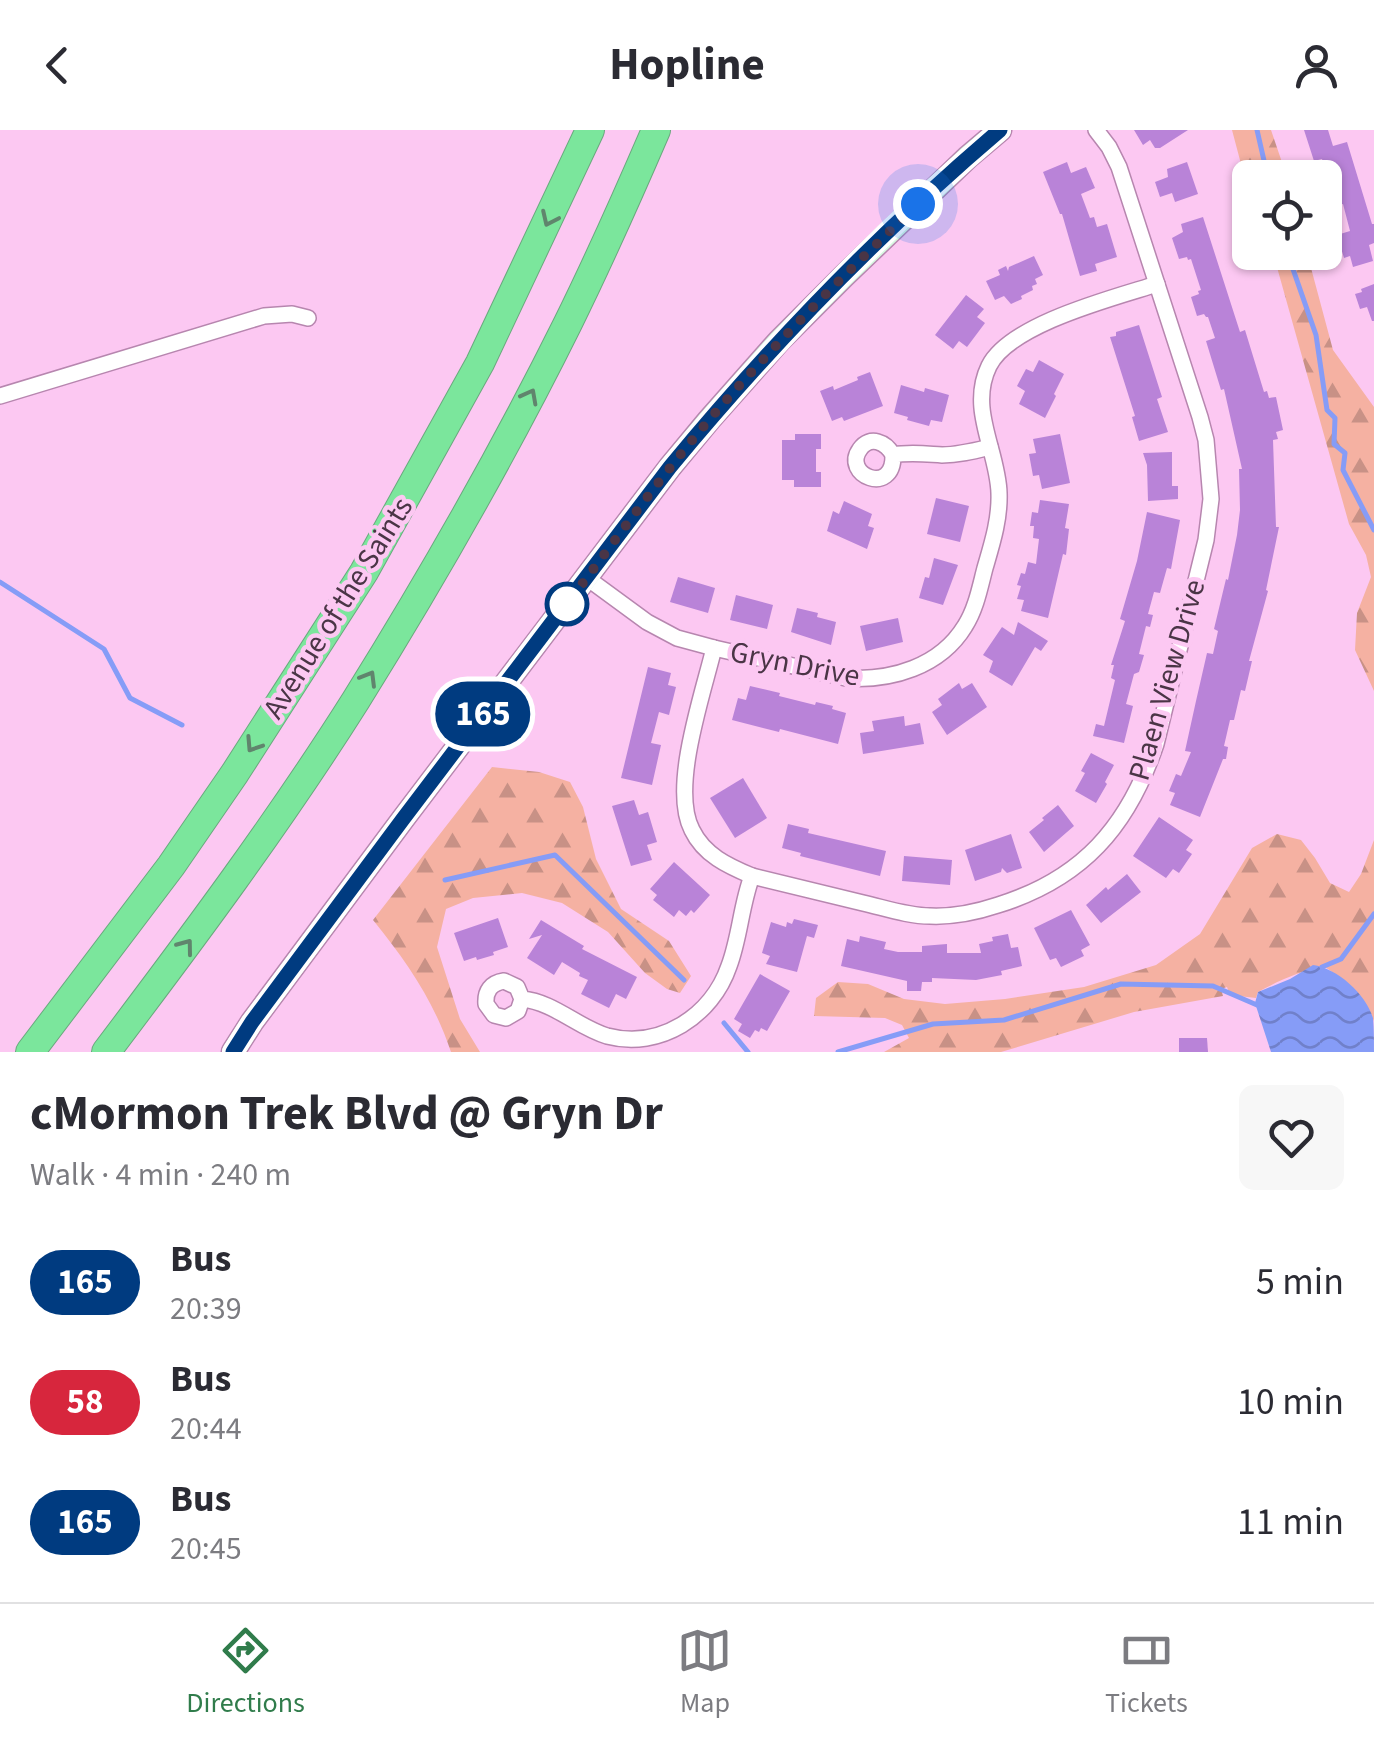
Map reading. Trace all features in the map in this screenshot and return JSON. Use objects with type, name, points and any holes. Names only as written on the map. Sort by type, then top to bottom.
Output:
[{"type":"highway","name":"Avenue of the Saints","points":[[30,1052],[171,866],[235,774],[373,556],[480,363],[590,130]]},
{"type":"highway","name":"Avenue of the Saints","points":[[106,1052],[236,880],[298,789],[437,566],[570,320],[656,130]]},
{"type":"highway","points":[[8,1052],[171,866]]},
{"type":"highway","points":[[114,1052],[155,987]]},
{"type":"main road","points":[[233,1052],[403,819],[670,467],[780,341],[1000,130]]},
{"type":"street","name":"Plaen View Drive","points":[[714,648],[688,761],[683,795],[686,816],[707,850],[752,876],[898,912],[930,916],[981,910],[1042,889],[1064,875],[1088,856],[1128,809],[1156,744],[1206,540],[1211,499],[1206,440],[1120,166],[1096,130]]},
{"type":"street","name":"Gryn Drive","points":[[587,578],[660,630],[714,648],[846,678],[866,680],[910,671],[931,660],[965,627],[994,535],[999,490],[982,410],[988,367],[1016,337],[1040,324],[1157,284]]},
{"type":"street","points":[[0,396],[264,316],[292,314],[308,318]]},
{"type":"street","points":[[893,455],[967,453],[990,446]]},
{"type":"street","points":[[522,999],[544,1004],[590,1030],[610,1036],[666,1034],[690,1021],[722,984],[752,876]]},
{"type":"green space","points":[[1232,130],[1271,130],[1281,160],[1240,160]]},
{"type":"green space","points":[[1278,270],[1312,270],[1333,350],[1374,407],[1374,691],[1355,650],[1357,613],[1371,577],[1366,555],[1349,524]]},
{"type":"green space","points":[[492,767],[539,772],[570,782],[583,807],[596,859],[621,909],[669,941],[691,976],[680,993],[645,973],[608,932],[562,903],[522,893],[473,898],[446,909],[437,947],[460,1019],[480,1052],[451,1052],[418,983],[373,920]]},
{"type":"green space","points":[[1277,834],[1301,840],[1330,883],[1349,892],[1361,874],[1374,840],[1374,1021],[1354,990],[1325,967],[1283,980],[1258,992],[1256,998],[1230,995],[1227,987],[1221,989],[1223,996],[1134,1012],[1001,1052],[884,1052],[909,1038],[902,1025],[885,1018],[814,1016],[816,998],[838,982],[868,984],[904,999],[945,1004],[1084,987],[1156,965],[1200,934],[1252,848]]},
{"type":"water","points":[[1313,965],[1341,977],[1364,1000],[1373,1018],[1374,1052],[1271,1052],[1255,1003],[1258,992]]},
{"type":"building","points":[[1134,130],[1188,130],[1155,148],[1150,140],[1143,145]]},
{"type":"building","points":[[1304,130],[1328,130],[1333,146],[1347,142],[1374,224],[1374,243],[1369,245],[1373,261],[1353,267],[1350,256],[1344,258],[1342,233],[1350,231],[1342,204],[1342,160],[1314,160]]},
{"type":"building","points":[[1067,162],[1071,173],[1086,167],[1095,188],[1081,194],[1097,227],[1107,224],[1117,257],[1095,264],[1097,271],[1080,276],[1062,214],[1043,172]]},
{"type":"building","points":[[1187,162],[1198,194],[1175,202],[1172,193],[1160,197],[1155,182],[1168,177],[1167,169]]},
{"type":"building","points":[[1203,217],[1240,332],[1245,330],[1264,392],[1269,398],[1276,397],[1283,430],[1276,432],[1278,439],[1273,440],[1279,527],[1268,591],[1245,691],[1241,690],[1234,720],[1230,720],[1224,746],[1228,747],[1226,759],[1200,817],[1170,805],[1175,793],[1169,791],[1176,774],[1181,776],[1191,752],[1185,751],[1207,653],[1213,654],[1218,631],[1214,629],[1237,535],[1242,469],[1224,389],[1221,390],[1206,341],[1215,338],[1208,317],[1197,316],[1191,297],[1201,290],[1191,259],[1179,259],[1172,238],[1183,232],[1181,224]]},
{"type":"building","points":[[1034,256],[1043,275],[1035,279],[1033,290],[1011,304],[1004,296],[995,300],[986,281],[1000,275],[998,270],[1006,266],[1008,271]]},
{"type":"building","points":[[1374,284],[1372,321],[1367,307],[1360,309],[1355,294]]},
{"type":"building","points":[[966,295],[984,309],[977,317],[985,323],[967,347],[959,341],[953,349],[935,335]]},
{"type":"building","points":[[1139,325],[1162,397],[1157,399],[1168,432],[1139,441],[1110,337]]},
{"type":"building","points":[[1039,360],[1064,374],[1045,418],[1019,404],[1025,391],[1017,386],[1026,369],[1033,372]]},
{"type":"building","points":[[870,372],[883,406],[844,421],[842,417],[832,421],[820,391],[833,386],[834,390]]},
{"type":"building","points":[[901,385],[949,395],[942,422],[931,420],[929,426],[894,413]]},
{"type":"building","points":[[795,434],[821,434],[821,449],[816,449],[816,472],[821,472],[821,487],[794,487],[794,480],[782,480],[782,440],[795,440]]},
{"type":"building","points":[[1060,434],[1070,483],[1042,489],[1039,475],[1033,476],[1029,454],[1036,453],[1033,439]]},
{"type":"building","points":[[1172,452],[1172,486],[1178,486],[1178,499],[1148,501],[1143,453]]},
{"type":"building","points":[[936,498],[969,506],[960,542],[927,534]]},
{"type":"building","points":[[1040,500],[1069,504],[1066,555],[1063,554],[1048,618],[1021,611],[1024,600],[1017,599],[1021,573],[1025,574],[1028,562],[1036,564],[1039,539],[1033,538],[1034,526],[1030,526],[1032,512],[1038,513]]},
{"type":"building","points":[[844,501],[872,514],[868,526],[874,528],[867,549],[827,531],[833,511],[839,514]]},
{"type":"building","points":[[1147,512],[1180,520],[1171,569],[1167,568],[1160,593],[1154,592],[1148,614],[1153,615],[1139,654],[1144,655],[1126,704],[1133,706],[1124,743],[1093,736],[1096,724],[1104,726],[1115,680],[1111,678],[1111,665],[1125,621],[1120,619]]},
{"type":"building","points":[[934,558],[958,565],[943,605],[919,598]]},
{"type":"building","points":[[678,577],[715,588],[708,613],[670,602]]},
{"type":"building","points":[[736,595],[773,605],[767,629],[730,620]]},
{"type":"building","points":[[797,608],[836,622],[831,645],[791,632]]},
{"type":"building","points":[[898,618],[903,642],[866,651],[860,626]]},
{"type":"building","points":[[1018,622],[1048,641],[1041,651],[1035,647],[1012,686],[989,672],[993,661],[983,655],[1002,627],[1014,635]]},
{"type":"building","points":[[648,667],[671,673],[668,685],[676,687],[669,715],[659,712],[651,743],[661,745],[652,785],[621,778]]},
{"type":"building","points":[[959,683],[962,689],[972,683],[987,707],[947,735],[932,712],[942,705],[938,699]]},
{"type":"building","points":[[750,686],[815,705],[816,702],[833,706],[832,709],[846,713],[838,744],[732,720],[738,698],[746,700]]},
{"type":"building","points":[[904,716],[905,726],[920,723],[924,744],[863,754],[860,733],[874,731],[872,721]]},
{"type":"building","points":[[1091,753],[1114,765],[1096,803],[1075,791]]},
{"type":"building","points":[[743,778],[767,818],[735,838],[710,798]]},
{"type":"building","points":[[634,800],[639,815],[648,812],[657,842],[647,845],[652,860],[631,866],[612,806]]},
{"type":"building","points":[[1058,805],[1074,826],[1044,852],[1029,832]]},
{"type":"building","points":[[1159,817],[1193,840],[1186,850],[1192,854],[1179,873],[1173,869],[1166,878],[1133,856]]},
{"type":"building","points":[[788,824],[809,829],[808,833],[886,851],[880,876],[782,848]]},
{"type":"building","points":[[1011,834],[1022,868],[1007,873],[1002,868],[1001,872],[975,881],[965,850]]},
{"type":"building","points":[[904,856],[952,860],[950,885],[902,881]]},
{"type":"building","points":[[674,862],[710,895],[694,913],[691,910],[686,916],[679,910],[674,917],[653,900],[657,895],[650,889]]},
{"type":"building","points":[[1127,874],[1141,892],[1101,923],[1086,905]]},
{"type":"building","points":[[1071,910],[1090,945],[1081,950],[1084,956],[1061,967],[1056,958],[1050,960],[1034,928]]},
{"type":"building","points":[[498,918],[508,947],[493,952],[494,955],[464,961],[454,933]]},
{"type":"building","points":[[794,919],[818,925],[814,938],[807,936],[797,972],[766,964],[770,956],[762,953],[771,922],[786,927]]},
{"type":"building","points":[[541,920],[584,946],[582,949],[637,977],[626,999],[616,994],[609,1008],[581,994],[588,980],[562,962],[554,975],[527,958],[542,935],[529,939]]},
{"type":"building","points":[[1008,934],[1011,948],[1018,947],[1022,966],[976,980],[932,978],[932,982],[922,982],[921,991],[907,991],[907,981],[841,966],[847,939],[859,942],[860,936],[886,942],[884,949],[898,952],[922,952],[922,946],[947,944],[947,953],[981,953],[979,944]]},
{"type":"building","points":[[760,974],[790,991],[767,1031],[755,1030],[750,1038],[738,1031],[742,1024],[734,1019]]},
{"type":"building","points":[[1179,1038],[1207,1038],[1208,1052],[1179,1052]]},
{"type":"waterway","points":[[1257,130],[1264,160]]},
{"type":"waterway","points":[[1293,270],[1316,335],[1327,410],[1335,418],[1334,444],[1345,453],[1343,470],[1374,530]]},
{"type":"waterway","points":[[0,582],[104,649],[130,698],[182,725]]},
{"type":"waterway","points":[[445,880],[555,855],[684,980]]},
{"type":"waterway","points":[[1322,967],[1341,959],[1374,914]]},
{"type":"waterway","points":[[838,1052],[933,1024],[1004,1020],[1121,984],[1213,986],[1257,1005]]},
{"type":"waterway","points":[[724,1023],[748,1052]]},
{"type":"bus line","name":"165","points":[[233,1052],[403,819],[709,420],[844,276],[1000,130]]},
{"type":"route","points":[[567,604],[564,608],[709,420],[780,341],[918,204]]}]
